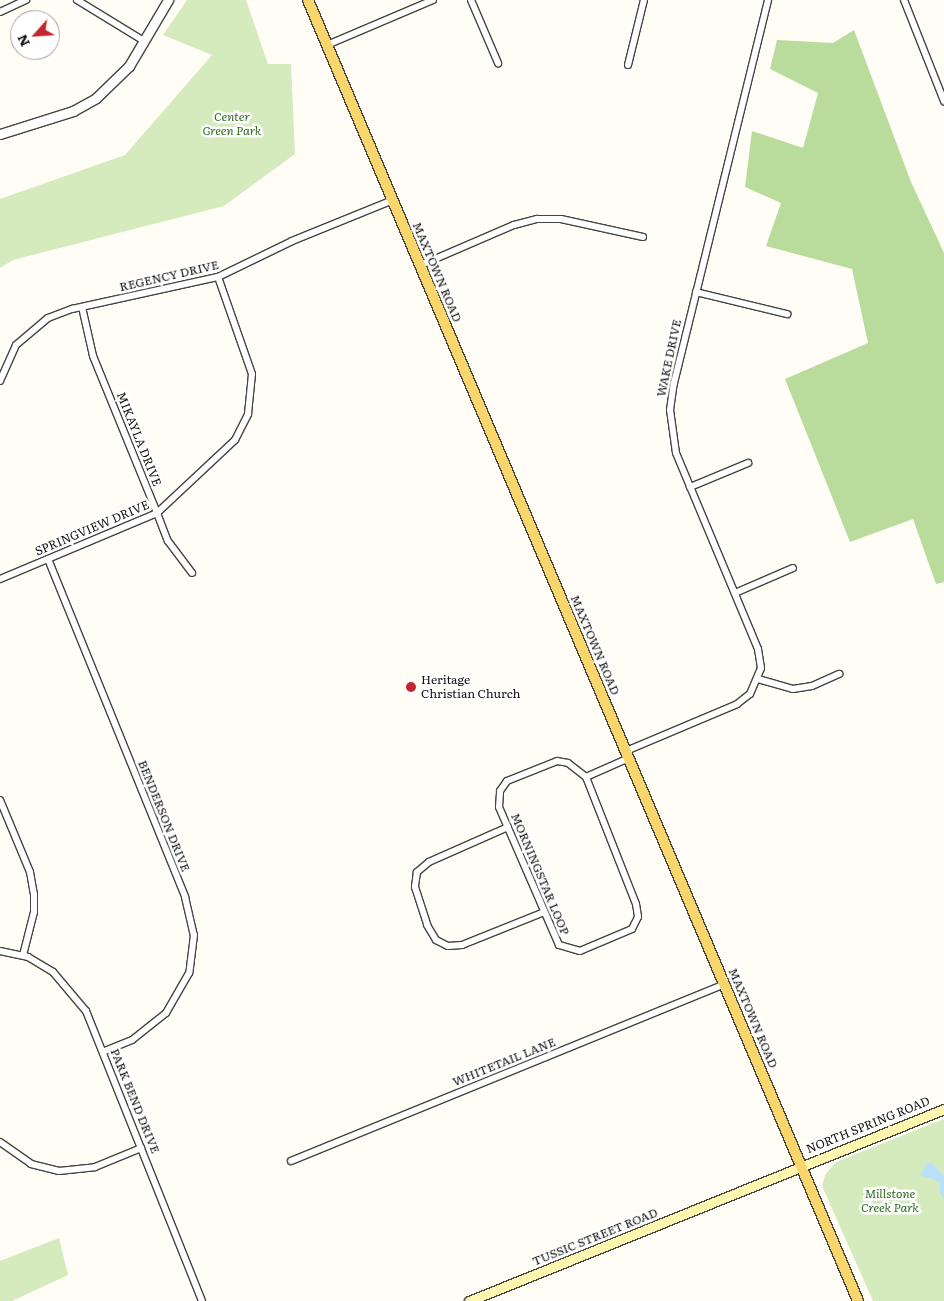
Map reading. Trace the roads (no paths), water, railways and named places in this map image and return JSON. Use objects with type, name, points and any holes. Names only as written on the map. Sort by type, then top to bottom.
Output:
[{"type":"main road","name":"MAXTOWN ROAD","points":[[308,0],[858,1301]]},
{"type":"main road","name":"NORTH SPRING ROAD","points":[[730,1196],[802,1165],[944,1109]]},
{"type":"main road","name":"TUSSIC STREET ROAD","points":[[469,1301],[730,1196]]},
{"type":"street","points":[[0,12],[26,0]]},
{"type":"street","points":[[77,0],[144,41]]},
{"type":"street","points":[[0,134],[53,118],[89,103],[117,80],[144,41],[168,0]]},
{"type":"street","points":[[327,45],[433,0]]},
{"type":"street","points":[[471,0],[498,63]]},
{"type":"street","points":[[628,65],[644,0]]},
{"type":"street","name":"WAKE DRIVE","points":[[758,679],[758,649],[676,453],[670,410],[696,292],[768,0]]},
{"type":"street","points":[[904,0],[944,101]]},
{"type":"street","name":"REGENCY DRIVE","points":[[0,381],[9,356],[24,335],[48,318],[82,307],[218,278],[292,242],[393,200]]},
{"type":"street","points":[[420,265],[514,225],[537,219],[561,220],[643,237]]},
{"type":"street","name":"SPRINGVIEW DRIVE","points":[[0,579],[157,512],[226,452],[248,414],[252,387],[249,361],[218,278]]},
{"type":"street","points":[[696,292],[788,314]]},
{"type":"street","name":"MIKAYLA DRIVE","points":[[82,307],[93,356],[157,512],[172,546],[192,573]]},
{"type":"street","points":[[690,487],[748,463]]},
{"type":"street","name":"BENDERSON DRIVE","points":[[48,559],[185,897],[194,935],[188,973],[166,1013],[132,1040],[103,1052]]},
{"type":"street","points":[[735,593],[793,568]]},
{"type":"street","points":[[586,777],[627,754],[737,704],[750,694],[758,679],[784,688],[802,688],[839,674]]},
{"type":"street","name":"MORNINGSTAR LOOP","points":[[557,761],[568,763],[586,777],[636,904],[638,917],[632,929],[580,951],[559,945],[499,807],[500,791],[507,781],[557,761]]},
{"type":"street","points":[[0,800],[30,872],[34,894],[34,912],[23,955]]},
{"type":"street","points":[[508,827],[429,862],[417,872],[415,887],[427,925],[436,940],[448,946],[462,946],[544,912]]},
{"type":"street","name":"PARK BEND DRIVE","points":[[0,950],[23,955],[53,972],[77,997],[103,1052],[202,1301]]},
{"type":"street","name":"WHITETAIL LANE","points":[[291,1161],[725,984]]},
{"type":"street","points":[[0,1142],[31,1164],[59,1171],[95,1167],[141,1148]]},
{"type":"water","points":[[932,1163],[944,1176],[944,1199],[940,1193],[940,1182],[920,1175],[926,1164]]},
{"type":"place","name":"Heritage Christian Church","points":[[411,687]]},
{"type":"park label","name":"Center Green Park","points":[[232,124]]},
{"type":"park label","name":"Millstone Creek Park","points":[[890,1201]]}]
